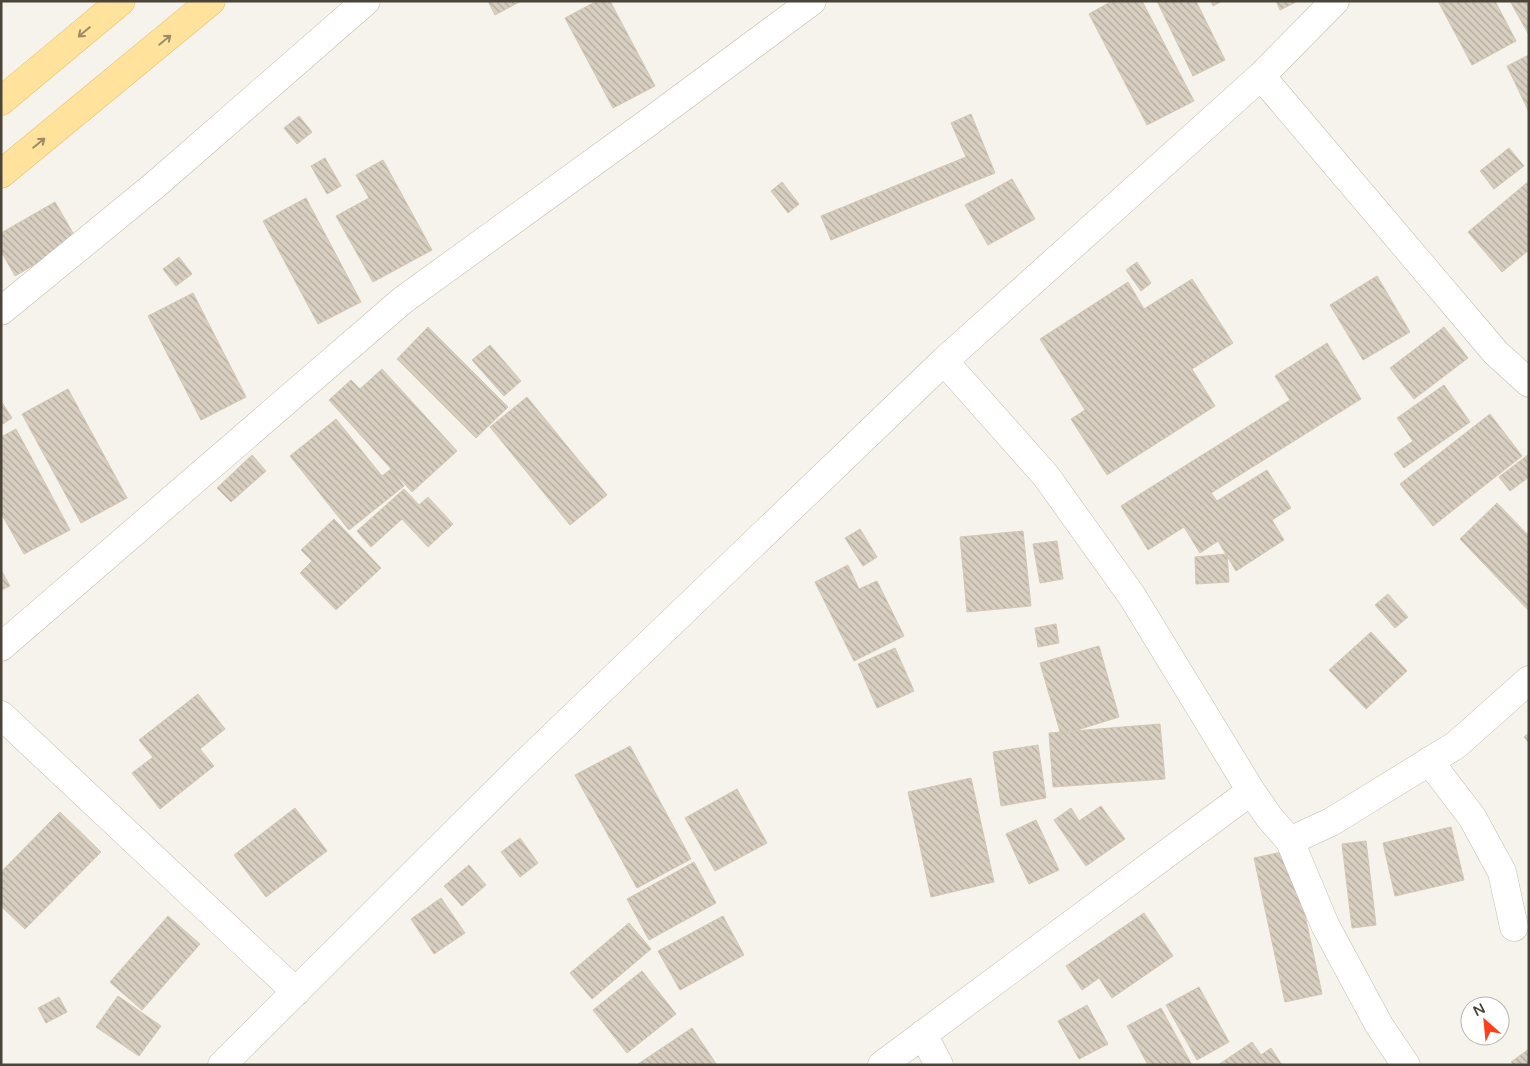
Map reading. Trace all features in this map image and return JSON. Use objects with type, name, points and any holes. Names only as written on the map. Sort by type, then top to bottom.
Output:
[{"type":"main road","points":[[1,100],[121,1]]},
{"type":"main road","points":[[1,174],[211,1]]},
{"type":"street","points":[[1,311],[155,185],[366,1]]},
{"type":"street","points":[[1,647],[403,300],[812,1]]},
{"type":"street","points":[[222,1065],[521,767],[944,361],[1261,76],[1335,1]]},
{"type":"street","points":[[1261,76],[1496,353],[1529,383]]},
{"type":"street","points":[[944,361],[1046,476],[1127,588],[1251,791],[1269,817],[1290,841],[1325,925],[1379,1025],[1406,1065]]},
{"type":"street","points":[[1290,841],[1331,822],[1456,745],[1529,680]]},
{"type":"street","points":[[1,715],[296,992]]},
{"type":"street","points":[[1429,761],[1472,817],[1502,872],[1514,927]]},
{"type":"street","points":[[882,1065],[1251,791]]},
{"type":"street","points":[[923,1034],[939,1065]]},
{"type":"building","points":[[488,1],[521,1],[495,15]]},
{"type":"building","points":[[597,1],[610,1],[655,86],[613,108],[565,18]]},
{"type":"building","points":[[1112,1],[1142,1],[1194,101],[1147,125],[1089,14]]},
{"type":"building","points":[[1157,1],[1196,1],[1225,60],[1193,76]]},
{"type":"building","points":[[1211,1],[1222,1],[1213,6]]},
{"type":"building","points":[[1276,1],[1298,1],[1280,10]]},
{"type":"building","points":[[1438,1],[1495,1],[1516,41],[1472,65]]},
{"type":"building","points":[[1510,1],[1529,1],[1529,35]]},
{"type":"building","points":[[1529,55],[1529,112],[1507,66]]},
{"type":"building","points":[[971,114],[995,173],[831,240],[821,216],[966,157],[951,123]]},
{"type":"building","points":[[299,116],[312,132],[297,144],[284,128]]},
{"type":"building","points":[[1509,148],[1524,166],[1494,189],[1480,171]]},
{"type":"building","points":[[325,158],[341,186],[327,194],[311,166]]},
{"type":"building","points":[[383,160],[432,250],[373,282],[336,216],[369,198],[356,175]]},
{"type":"building","points":[[1012,179],[1035,219],[988,245],[965,205]]},
{"type":"building","points":[[1529,181],[1529,250],[1502,272],[1468,232]]},
{"type":"building","points":[[782,182],[799,204],[788,213],[771,191]]},
{"type":"building","points":[[306,198],[361,302],[318,324],[263,221]]},
{"type":"building","points":[[55,202],[77,240],[15,276],[1,251],[1,233]]},
{"type":"building","points":[[179,257],[192,274],[176,286],[163,269]]},
{"type":"building","points":[[1137,262],[1151,283],[1141,291],[1126,270]]},
{"type":"building","points":[[1377,276],[1410,332],[1363,360],[1330,305]]},
{"type":"building","points":[[1192,279],[1233,343],[1192,369],[1215,406],[1107,475],[1071,419],[1085,410],[1040,339],[1128,282],[1144,309]]},
{"type":"building","points":[[193,293],[246,397],[201,420],[148,316]]},
{"type":"building","points":[[428,327],[508,407],[476,438],[397,359]]},
{"type":"building","points":[[1444,327],[1468,358],[1414,399],[1390,368]]},
{"type":"building","points":[[1327,343],[1361,399],[1211,493],[1217,501],[1267,470],[1291,508],[1272,520],[1284,540],[1236,571],[1218,541],[1200,553],[1184,527],[1148,550],[1121,506],[1290,400],[1275,376]]},
{"type":"building","points":[[490,345],[521,381],[504,396],[472,360]]},
{"type":"building","points":[[382,369],[457,451],[412,492],[329,400],[351,380],[360,389]]},
{"type":"building","points":[[1444,385],[1470,422],[1404,468],[1394,454],[1413,441],[1397,418]]},
{"type":"building","points":[[68,389],[127,498],[81,523],[22,414]]},
{"type":"building","points":[[527,397],[607,495],[570,525],[490,427]]},
{"type":"building","points":[[1,401],[12,418],[1,425]]},
{"type":"building","points":[[1490,414],[1522,456],[1433,526],[1400,484]]},
{"type":"building","points":[[336,419],[382,476],[391,469],[404,486],[349,530],[290,456]]},
{"type":"building","points":[[16,429],[70,530],[24,554],[1,513],[1,437]]},
{"type":"building","points":[[1529,454],[1529,477],[1510,491],[1499,477]]},
{"type":"building","points":[[252,455],[266,471],[231,502],[217,488]]},
{"type":"building","points":[[404,489],[419,505],[428,497],[453,524],[428,547],[402,519],[371,547],[357,531]]},
{"type":"building","points":[[1497,503],[1529,536],[1529,611],[1460,539]]},
{"type":"building","points":[[334,519],[381,568],[336,610],[300,573],[312,561],[301,550]]},
{"type":"building","points":[[860,529],[877,557],[863,566],[845,538]]},
{"type":"building","points":[[1023,531],[1031,606],[967,612],[960,537]]},
{"type":"building","points":[[1057,541],[1063,579],[1040,583],[1033,544]]},
{"type":"building","points":[[1227,554],[1229,582],[1196,584],[1195,557]]},
{"type":"building","points":[[848,565],[859,589],[877,581],[904,636],[854,661],[815,582]]},
{"type":"building","points":[[1,570],[10,586],[1,590]]},
{"type":"building","points":[[1388,594],[1408,617],[1395,628],[1375,605]]},
{"type":"building","points":[[1056,624],[1059,643],[1038,647],[1035,628]]},
{"type":"building","points":[[1371,632],[1407,671],[1366,709],[1329,670]]},
{"type":"building","points":[[1099,646],[1119,717],[1061,735],[1040,663]]},
{"type":"building","points":[[895,648],[914,691],[877,708],[858,664]]},
{"type":"building","points":[[198,694],[225,729],[200,749],[214,766],[160,809],[132,773],[153,757],[139,740]]},
{"type":"building","points":[[1160,724],[1165,779],[1053,787],[1049,733]]},
{"type":"building","points":[[1529,733],[1529,743],[1524,737]]},
{"type":"building","points":[[1038,745],[1046,798],[1001,806],[993,752]]},
{"type":"building","points":[[630,746],[691,859],[637,888],[575,775]]},
{"type":"building","points":[[971,778],[994,882],[931,897],[908,792]]},
{"type":"building","points":[[737,789],[767,843],[715,871],[685,818]]},
{"type":"building","points":[[1101,806],[1125,839],[1086,866],[1054,820],[1071,808],[1079,821]]},
{"type":"building","points":[[295,808],[327,851],[266,897],[234,855]]},
{"type":"building","points":[[60,812],[101,852],[25,929],[1,906],[1,872]]},
{"type":"building","points":[[1036,820],[1059,870],[1029,884],[1006,834]]},
{"type":"building","points":[[1451,827],[1464,880],[1395,896],[1383,843]]},
{"type":"building","points":[[520,838],[538,863],[520,877],[501,852]]},
{"type":"building","points":[[1366,841],[1376,925],[1352,928],[1342,844]]},
{"type":"building","points":[[1291,850],[1322,994],[1285,1002],[1254,858]]},
{"type":"building","points":[[694,862],[716,903],[649,940],[627,899]]},
{"type":"building","points":[[469,865],[486,885],[462,906],[444,886]]},
{"type":"building","points":[[441,898],[465,933],[434,954],[411,919]]},
{"type":"building","points":[[1144,913],[1173,956],[1112,998],[1099,978],[1082,990],[1066,966]]},
{"type":"building","points":[[168,916],[200,944],[142,1010],[110,982]]},
{"type":"building","points":[[723,916],[744,955],[680,990],[658,951]]},
{"type":"building","points":[[629,923],[651,949],[592,999],[570,973]]},
{"type":"building","points":[[642,971],[676,1014],[627,1053],[593,1010]]},
{"type":"building","points":[[1199,987],[1229,1042],[1197,1060],[1166,1005]]},
{"type":"building","points":[[118,996],[161,1026],[139,1056],[96,1027]]},
{"type":"building","points":[[59,997],[67,1012],[46,1023],[38,1008]]},
{"type":"building","points":[[1087,1005],[1108,1044],[1079,1059],[1058,1021]]},
{"type":"building","points":[[1161,1008],[1192,1065],[1148,1065],[1127,1026]]},
{"type":"building","points":[[692,1028],[717,1065],[638,1065],[638,1064]]},
{"type":"building","points":[[1252,1042],[1261,1055],[1271,1048],[1282,1065],[1218,1065]]},
{"type":"building","points":[[1529,1049],[1529,1065],[1514,1065],[1511,1062]]}]
